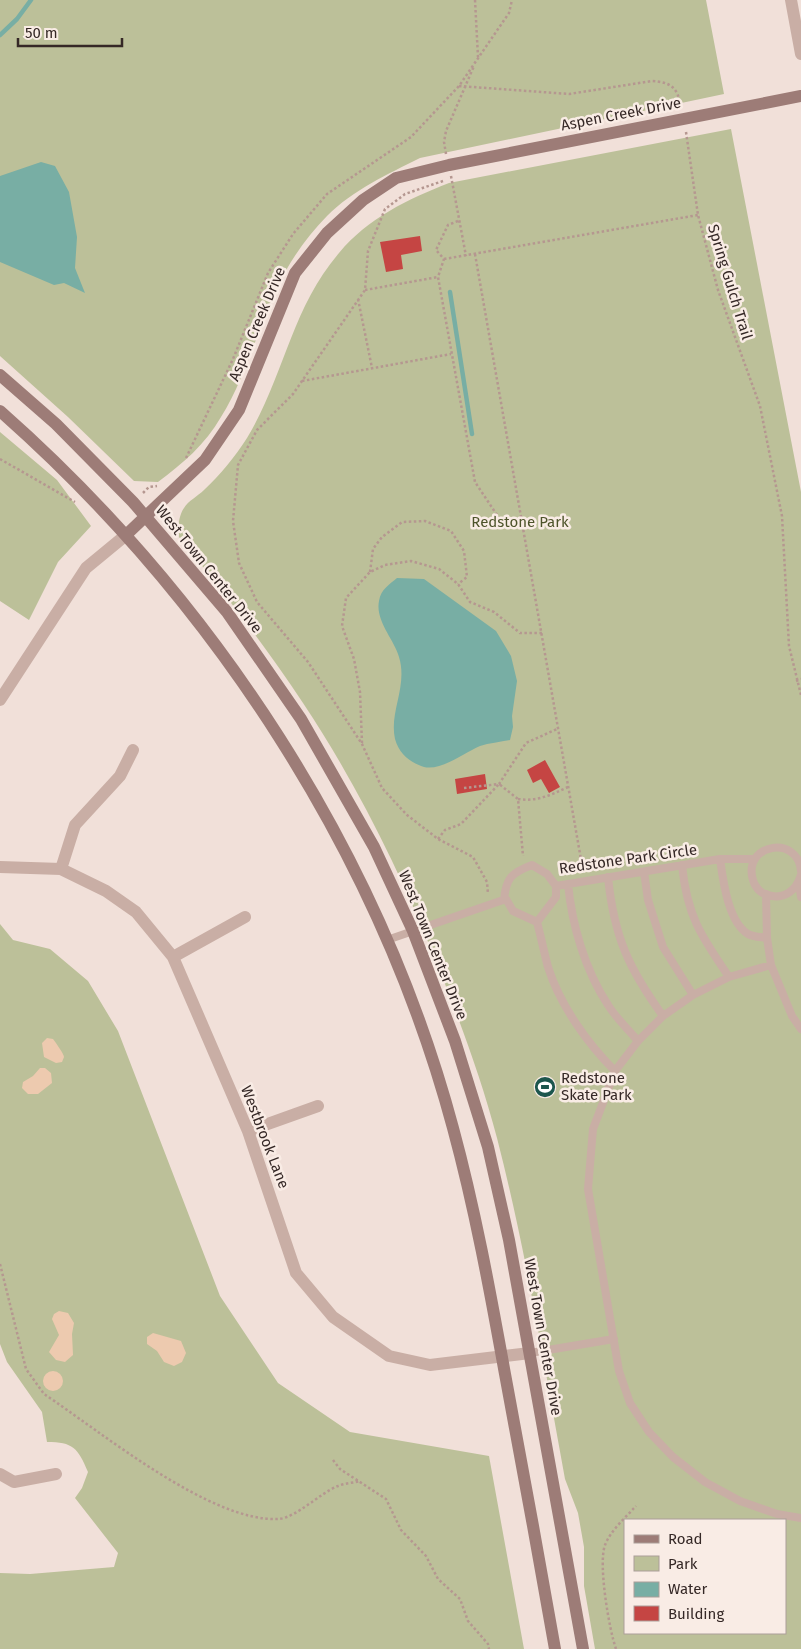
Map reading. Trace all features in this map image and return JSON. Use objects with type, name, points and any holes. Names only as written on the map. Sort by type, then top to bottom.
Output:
[{"type":"street","points":[[791,0],[801,54]]},
{"type":"street","name":"Aspen Creek Drive","points":[[0,700],[86,568],[126,535],[205,460],[238,410],[295,272],[327,233],[363,200],[396,178],[449,165],[801,96]]},
{"type":"street","name":"West Town Center Drive","points":[[0,375],[56,424],[146,516],[227,612],[301,719],[374,847],[413,931],[455,1041],[488,1148],[509,1240],[584,1649]]},
{"type":"street","points":[[0,411],[66,472],[126,535],[158,570],[210,635],[300,770],[340,842],[387,940],[429,1050],[452,1125],[481,1238],[556,1649]]},
{"type":"street","points":[[61,869],[75,825],[120,776],[133,750]]},
{"type":"street","name":"Westbrook Lane","points":[[0,867],[61,869],[106,891],[136,912],[173,957],[248,1131],[296,1273],[333,1317],[389,1356],[430,1364],[530,1353]]},
{"type":"street","points":[[173,957],[245,918]]},
{"type":"street","points":[[248,1131],[318,1106]]},
{"type":"street","points":[[0,1474],[14,1482],[56,1474]]},
{"type":"lane","points":[[800,876],[788,894],[778,897],[766,894],[753,881],[751,868],[761,851],[773,846],[786,848],[795,855],[800,876],[801,897]]},
{"type":"lane","points":[[720,859],[724,888],[737,925],[749,935],[767,938]]},
{"type":"lane","name":"Redstone Park Circle","points":[[504,900],[506,884],[518,871],[532,865],[546,874],[556,886],[720,859],[754,860]]},
{"type":"lane","points":[[682,865],[685,894],[699,933],[729,977]]},
{"type":"lane","points":[[644,872],[648,900],[663,947],[693,995]]},
{"type":"lane","points":[[608,877],[610,904],[626,957],[638,980],[664,1016]]},
{"type":"lane","points":[[568,884],[576,933],[597,986],[608,1006],[638,1041]]},
{"type":"lane","points":[[537,922],[556,897],[556,886]]},
{"type":"lane","points":[[766,894],[767,938],[771,965],[792,1016],[801,1029]]},
{"type":"lane","points":[[387,940],[506,899],[513,910],[537,922],[549,968],[562,999],[598,1054],[615,1071]]},
{"type":"lane","points":[[771,965],[729,977],[693,995],[664,1016],[638,1041],[615,1071],[594,1129],[588,1189],[619,1371],[630,1403],[649,1432],[673,1457],[705,1482],[740,1502],[777,1514],[801,1518]]},
{"type":"lane","points":[[530,1353],[614,1339]]},
{"type":"path","points":[[475,0],[478,58]]},
{"type":"path","name":"Spring Gulch Trail","points":[[459,86],[570,94],[652,82],[665,82],[674,88],[680,98],[698,215],[718,290],[760,406],[782,516],[789,646],[801,696]]},
{"type":"path","points":[[452,178],[405,194],[385,209],[368,251],[365,290],[293,394],[257,430],[238,465],[233,521],[239,563],[257,602],[308,662],[362,744],[382,788],[406,815],[438,839],[473,857],[486,882],[490,906]]},
{"type":"path","points":[[444,259],[698,215]]},
{"type":"path","points":[[444,259],[436,250],[448,225],[458,221]]},
{"type":"path","points":[[475,254],[543,633],[557,729],[583,871]]},
{"type":"path","points":[[444,259],[438,277],[475,482],[501,521],[524,528]]},
{"type":"path","points":[[365,290],[438,277]]},
{"type":"path","points":[[358,299],[372,368]]},
{"type":"path","points":[[302,381],[451,354]]},
{"type":"path","points":[[0,459],[78,504]]},
{"type":"path","points":[[370,572],[373,549],[382,537],[402,522],[425,521],[451,531],[464,551],[467,577],[458,584]]},
{"type":"path","points":[[362,744],[360,692],[354,659],[342,626],[346,598],[370,572],[385,566],[411,561],[440,569],[458,584],[470,602],[494,612],[520,633],[543,633]]},
{"type":"path","points":[[796,681],[801,679]]},
{"type":"path","points":[[438,839],[445,830],[461,824],[499,784],[526,744],[557,729]]},
{"type":"path","points":[[464,788],[499,784],[518,799],[528,800],[548,796],[568,787]]},
{"type":"path","points":[[518,799],[523,856]]},
{"type":"path","points":[[0,1264],[26,1369],[44,1394],[161,1474],[240,1513],[280,1519],[337,1486],[360,1481]]},
{"type":"path","points":[[333,1460],[340,1469],[386,1499],[401,1530],[426,1556],[438,1579],[460,1599],[468,1621],[488,1644],[489,1649]]},
{"type":"path","points":[[616,1649],[604,1599],[604,1546],[615,1528],[636,1506]]},
{"type":"green space","points":[[0,0],[706,0],[724,94],[420,158],[359,190],[327,216],[312,232],[293,259],[270,304],[230,402],[215,427],[201,445],[158,482],[134,481],[68,417],[0,356]]},
{"type":"green space","name":"Redstone Park","points":[[731,129],[801,492],[801,1649],[595,1649],[584,1586],[584,1547],[578,1513],[565,1479],[517,1222],[491,1115],[461,1026],[408,895],[342,765],[274,661],[228,598],[179,537],[179,522],[184,508],[221,472],[247,438],[260,415],[299,320],[323,275],[339,253],[363,230],[389,211],[449,183]]},
{"type":"green space","points":[[0,432],[57,480],[91,526],[58,562],[29,620],[0,601]]},
{"type":"green space","points":[[0,924],[13,940],[50,949],[88,981],[118,1031],[220,1296],[278,1383],[350,1432],[489,1456],[524,1649],[0,1649],[0,1573],[30,1574],[114,1567],[118,1553],[75,1498],[82,1488],[88,1472],[81,1457],[69,1445],[47,1442],[42,1412],[7,1362],[0,1344]]},
{"type":"sand","points":[[47,1038],[53,1039],[61,1051],[64,1057],[62,1062],[56,1063],[44,1057],[42,1043]]},
{"type":"sand","points":[[40,1068],[45,1068],[51,1073],[52,1083],[38,1094],[28,1094],[22,1088],[23,1082],[33,1076]]},
{"type":"sand","points":[[59,1311],[68,1313],[74,1323],[72,1334],[73,1355],[65,1362],[56,1360],[49,1352],[59,1335],[52,1319],[54,1314]]},
{"type":"sand","points":[[153,1333],[181,1341],[186,1353],[182,1362],[174,1366],[164,1362],[157,1351],[147,1344],[147,1337]]},
{"type":"sand","points":[[53,1371],[60,1374],[63,1381],[60,1388],[53,1391],[46,1388],[43,1381],[46,1374]]},
{"type":"water","points":[[41,162],[55,166],[69,192],[77,237],[75,268],[85,293],[64,283],[54,285],[0,262],[0,176]]},
{"type":"water","points":[[397,578],[424,579],[496,631],[511,656],[517,681],[510,740],[480,746],[452,761],[431,768],[415,763],[399,749],[395,739],[394,719],[400,689],[401,668],[397,650],[382,623],[379,608],[382,593]]},
{"type":"building","points":[[420,236],[422,251],[401,255],[403,269],[386,272],[380,242]]},
{"type":"building","points":[[545,760],[560,787],[549,793],[541,779],[533,783],[527,770]]},
{"type":"building","points":[[485,774],[487,789],[457,794],[455,779]]},
{"type":"waterway","points":[[0,35],[17,19],[31,0]]},
{"type":"waterway","points":[[450,292],[472,434]]},
{"type":"place","name":"Redstone Skate Park","points":[[545,1087]]}]
